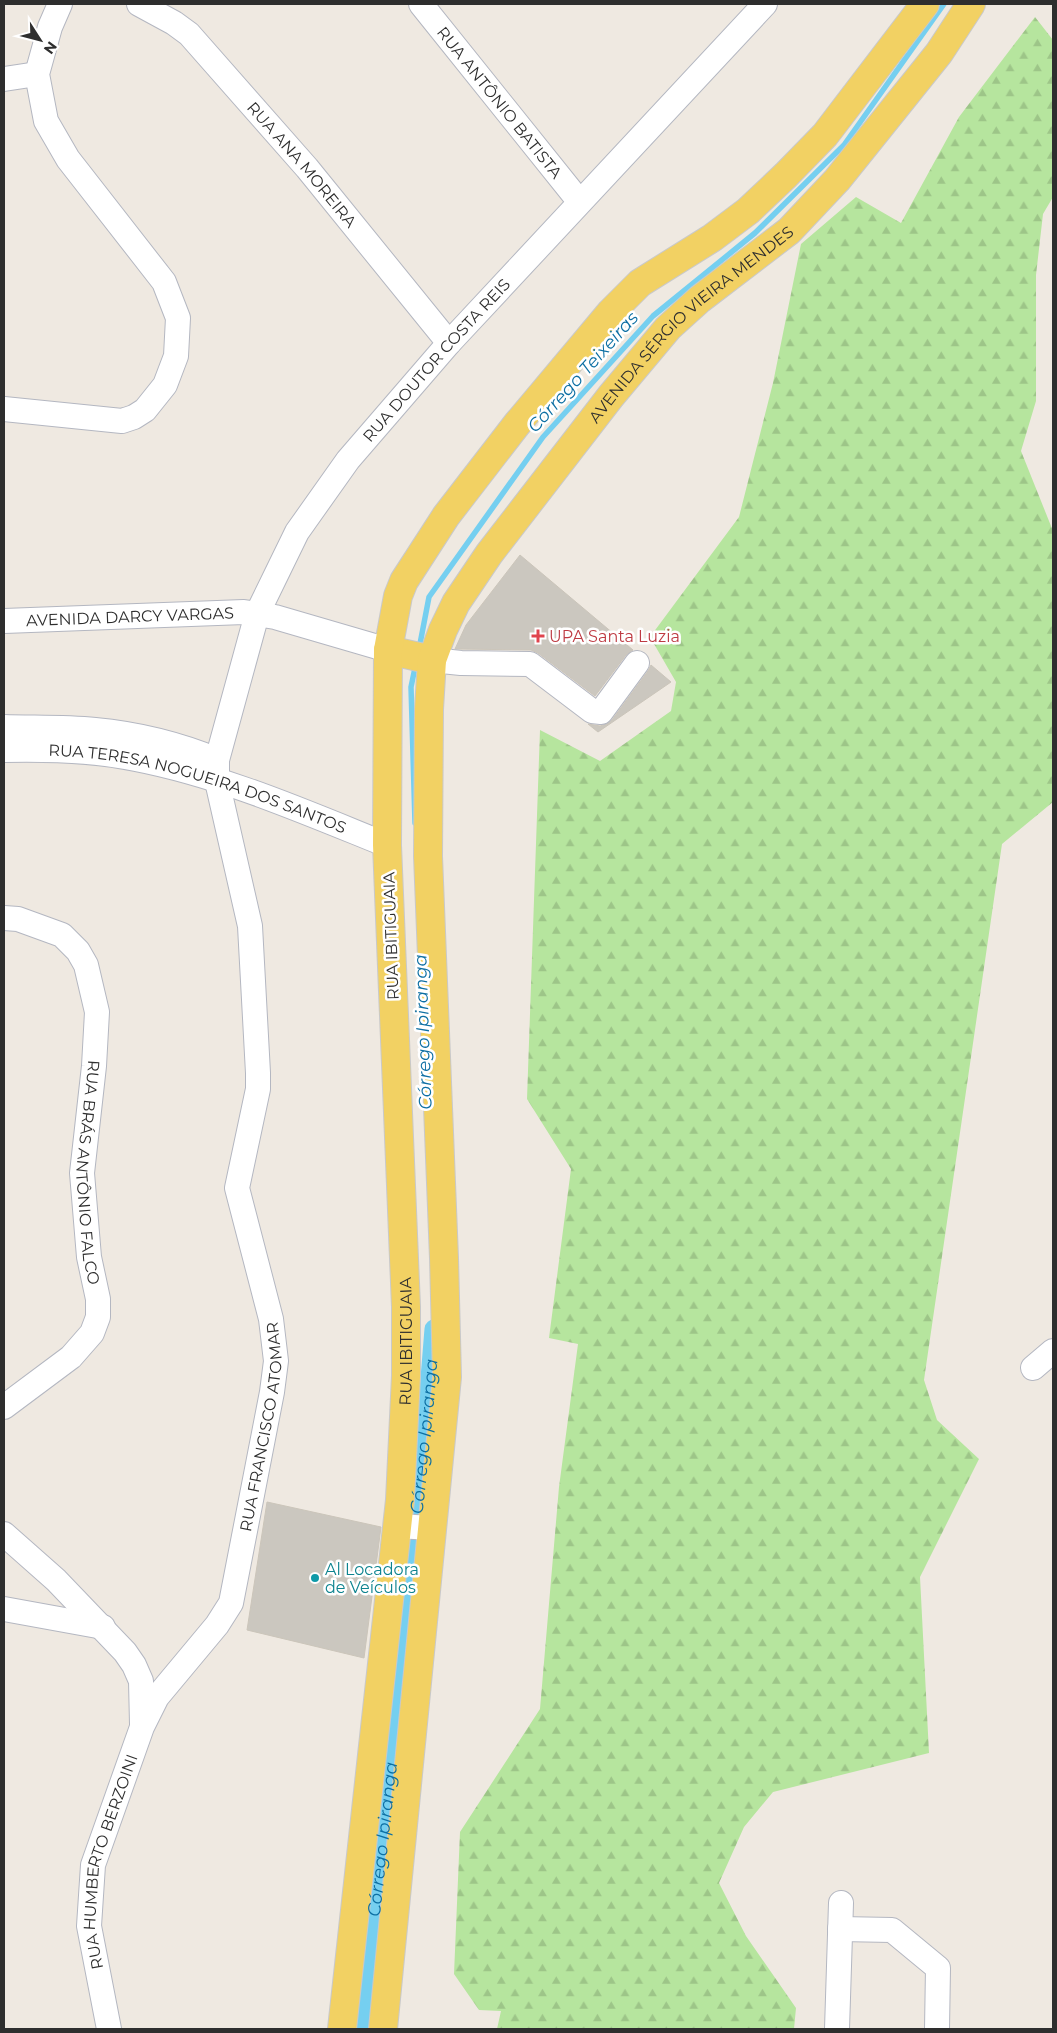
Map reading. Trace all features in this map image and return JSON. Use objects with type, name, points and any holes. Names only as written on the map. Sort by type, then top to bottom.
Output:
[{"type":"main road","points":[[383,2029],[428,1528],[447,1377],[428,856],[429,710],[420,657],[398,596],[404,580],[446,516],[517,424],[612,312],[640,283],[712,238],[748,211],[786,175],[825,134],[925,4]]},
{"type":"main road","name":"AVENIDA SÉRGIO VIEIRA MENDES","points":[[420,657],[443,630],[456,602],[489,554],[611,396],[668,328],[700,299],[790,231],[837,180],[939,53],[971,4]]},
{"type":"main road","name":"RUA IBITIGUAIA","points":[[342,2029],[399,1526],[406,1376],[406,1307],[387,845],[420,657]]},
{"type":"street","points":[[4,409],[122,421],[134,417],[145,410],[164,385],[176,356],[178,318],[164,282],[68,159],[46,121],[37,74],[50,26],[60,4]]},
{"type":"street","name":"RUA ANA MOREIRA","points":[[139,4],[174,22],[189,34],[306,168],[450,343]]},
{"type":"street","name":"RUA ANTÔNIO BATISTA","points":[[420,4],[579,201]]},
{"type":"street","name":"RUA DOUTOR COSTA REIS","points":[[217,770],[256,614],[302,524],[348,460],[450,343],[579,201],[765,4]]},
{"type":"street","points":[[4,78],[37,74]]},
{"type":"street","name":"AVENIDA DARCY VARGAS","points":[[4,621],[244,612],[275,617],[420,657],[530,664],[592,711],[601,712],[638,663]]},
{"type":"street","points":[[420,657],[489,650]]},
{"type":"street","name":"RUA TERESA NOGUEIRA DOS SANTOS","points":[[4,727],[95,730],[156,740],[190,749],[217,770],[282,803],[387,845]]},
{"type":"street","name":"RUA TERESA NOGUEIRA DOS SANTOS","points":[[4,750],[60,749],[217,770]]},
{"type":"street","name":"RUA FRANCISCO ATOMAR","points":[[157,1697],[218,1625],[231,1603],[272,1392],[276,1362],[271,1319],[238,1188],[258,1089],[258,1073],[250,926],[217,770]]},
{"type":"street","name":"RUA BRÁS ANTÔNIO FALCO","points":[[4,918],[18,919],[62,935],[78,951],[86,965],[97,1012],[94,1066],[82,1173],[89,1256],[98,1299],[98,1317],[92,1333],[71,1357],[4,1408]]},
{"type":"street","points":[[1033,1368],[1053,1352]]},
{"type":"street","points":[[399,1526],[428,1528]]},
{"type":"street","points":[[4,1534],[56,1580],[125,1652],[134,1665],[141,1681],[142,1727]]},
{"type":"street","points":[[4,1609],[102,1627]]},
{"type":"street","name":"RUA HUMBERTO BERZOINI","points":[[109,2029],[89,1926],[93,1865],[142,1727],[157,1697]]},
{"type":"street","points":[[837,2029],[841,1903]]},
{"type":"street","points":[[840,1929],[892,1930],[938,1968],[937,2029]]},
{"type":"green space","points":[[1035,17],[1053,40],[1053,197],[1043,214],[1036,275],[1036,401],[1021,451],[1053,531],[1053,802],[1002,844],[924,1380],[937,1420],[979,1459],[920,1577],[929,1753],[773,1792],[744,1827],[719,1883],[746,1936],[796,2008],[794,2029],[497,2029],[501,2011],[479,2010],[454,1974],[460,1832],[540,1709],[559,1487],[578,1344],[549,1338],[571,1169],[527,1099],[540,730],[600,761],[671,711],[676,682],[650,637],[739,517],[773,383],[801,244],[856,197],[901,223],[959,117]]},
{"type":"building","name":"UPA Santa Luzia","points":[[520,555],[633,650],[626,655],[595,696],[538,653],[531,650],[455,649],[466,625]]},
{"type":"building","points":[[651,665],[671,682],[598,732],[588,724],[600,726],[612,720]]},
{"type":"building","name":"Al Locadora de Veículos","points":[[267,1502],[381,1527],[364,1658],[247,1630]]},
{"type":"waterway","name":"Córrego Teixeiras","points":[[419,649],[429,597],[543,437],[653,316],[755,233],[844,145],[944,4]]},
{"type":"waterway","name":"Córrego Teixeiras","points":[[415,823],[411,687],[416,663]]},
{"type":"waterway","name":"Córrego Ipiranga","points":[[361,2029],[390,1774],[434,1329]]},
{"type":"place","name":"UPA Santa Luzia","points":[[538,636]]},
{"type":"place","name":"Al Locadora de Veículos","points":[[315,1578]]}]
